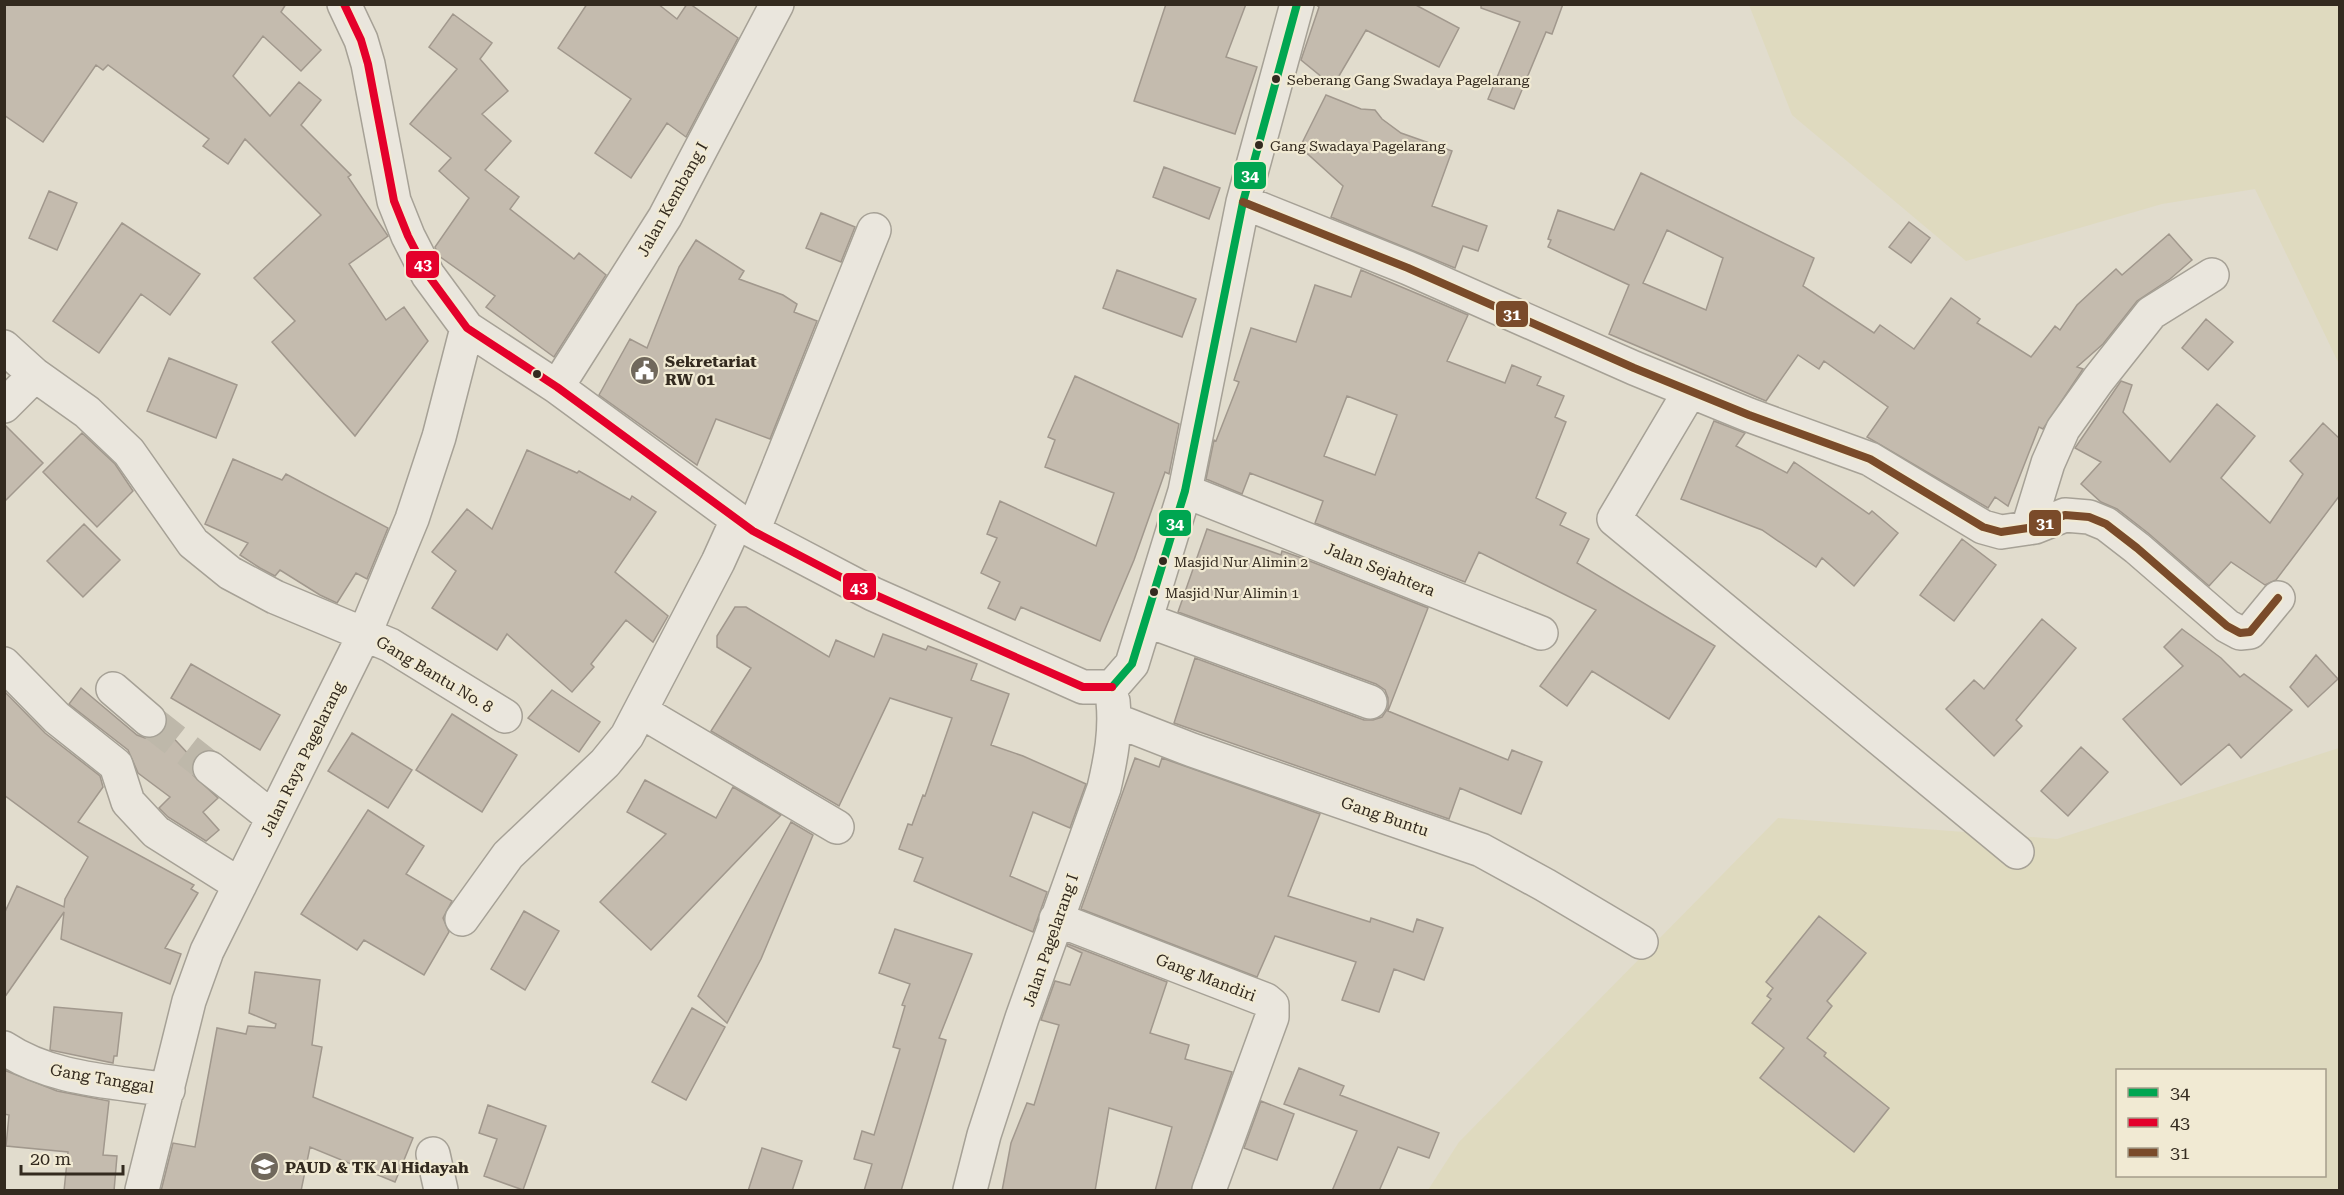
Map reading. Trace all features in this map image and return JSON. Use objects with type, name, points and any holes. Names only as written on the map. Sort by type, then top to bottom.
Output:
[{"type":"street","points":[[344,4],[361,40],[368,64],[394,201],[428,275],[467,328],[556,387],[745,526],[873,594],[1083,687],[1112,687],[1131,664],[1146,620],[1185,491],[1243,202],[1297,4]]},
{"type":"street","name":"Jalan Kembang I","points":[[556,387],[665,217],[764,9]]},
{"type":"street","points":[[1243,202],[1408,268],[1690,391],[1870,459],[1983,526],[2001,532],[2028,528],[2065,515],[2089,517],[2106,524],[2169,573],[2227,626],[2240,633],[2250,632],[2278,597]]},
{"type":"street","points":[[462,919],[508,855],[605,762],[627,736],[642,712],[745,526],[874,230]]},
{"type":"street","points":[[2028,528],[2048,463],[2063,429],[2098,380],[2151,314],[2212,275]]},
{"type":"street","name":"Jalan Raya Pagelarang","points":[[142,1191],[189,1001],[207,951],[365,633],[412,519],[439,436],[467,328]]},
{"type":"street","name":"Gang Bantu No. 8","points":[[4,347],[35,375],[87,412],[129,452],[193,543],[230,573],[275,597],[365,633],[505,716]]},
{"type":"street","points":[[4,406],[35,375]]},
{"type":"street","points":[[1690,391],[1614,519],[2017,852]]},
{"type":"street","name":"Jalan Sejahtera","points":[[1185,491],[1541,633]]},
{"type":"street","points":[[1146,620],[1370,702]]},
{"type":"street","points":[[4,664],[57,718],[116,765],[128,802],[156,832],[240,885]]},
{"type":"street","name":"Jalan Pagelarang I","points":[[970,1191],[984,1135],[1056,919],[1104,788],[1112,753],[1115,720],[1112,687]]},
{"type":"street","points":[[113,689],[149,720]]},
{"type":"street","points":[[642,712],[837,827]]},
{"type":"street","name":"Gang Buntu","points":[[1115,720],[1192,750],[1481,850],[1641,942]]},
{"type":"street","points":[[210,768],[273,819]]},
{"type":"street","name":"Gang Mandiri","points":[[1056,919],[1266,1000],[1272,1005],[1272,1017],[1209,1191]]},
{"type":"street","name":"Gang Tanggal","points":[[4,1048],[21,1059],[62,1074],[168,1090]]},
{"type":"street","points":[[433,1155],[441,1191]]},
{"type":"shaded area","points":[[1749,5],[2339,5],[2339,364],[2255,189],[2162,204],[1966,261],[1792,115]]},
{"type":"shaded area","points":[[2339,748],[2339,1190],[1428,1190],[1459,1142],[1778,818],[2057,839]]},
{"type":"building","points":[[4,4],[286,4],[281,12],[321,50],[301,71],[263,36],[233,76],[270,116],[299,82],[321,100],[301,125],[351,175],[348,177],[388,236],[349,264],[386,320],[404,307],[428,341],[355,436],[272,342],[295,321],[254,278],[321,215],[245,139],[228,164],[203,146],[209,139],[108,65],[103,70],[96,65],[43,142],[4,115]]},
{"type":"building","points":[[587,4],[658,4],[677,19],[687,4],[690,4],[738,38],[686,137],[667,123],[631,178],[595,153],[631,99],[558,48]]},
{"type":"building","points":[[1166,4],[1246,4],[1226,57],[1257,67],[1235,134],[1134,101]]},
{"type":"building","points":[[1315,4],[1414,4],[1459,28],[1439,67],[1366,30],[1333,86],[1301,60],[1319,7]]},
{"type":"building","points":[[1481,4],[1563,4],[1552,34],[1546,32],[1514,109],[1488,99],[1520,22],[1481,8]]},
{"type":"building","points":[[453,14],[492,43],[480,59],[508,91],[482,114],[511,141],[485,170],[519,197],[510,209],[574,259],[579,253],[606,275],[554,357],[486,307],[495,296],[439,256],[435,247],[469,198],[439,171],[451,158],[410,124],[457,69],[429,47]]},
{"type":"building","points":[[1326,95],[1361,109],[1375,110],[1382,119],[1401,133],[1452,151],[1432,206],[1487,226],[1478,251],[1463,246],[1455,268],[1331,217],[1343,186],[1300,147]]},
{"type":"building","points":[[1164,167],[1220,188],[1209,219],[1153,197]]},
{"type":"building","points":[[1641,173],[1814,258],[1803,286],[1874,333],[1880,325],[1914,349],[1951,298],[1980,319],[1977,323],[2031,357],[2055,326],[2060,330],[2077,305],[2116,269],[2122,275],[2169,234],[2192,260],[2170,279],[2137,301],[2103,344],[2077,367],[2083,369],[2043,429],[2039,427],[2008,506],[1995,497],[1988,508],[1867,437],[1888,407],[1824,361],[1819,369],[1798,355],[1766,401],[1609,334],[1629,285],[1548,247],[1551,240],[1548,239],[1558,210],[1614,230]],"holes":[[[1667,230],[1723,258],[1706,310],[1643,283]]]},
{"type":"building","points":[[49,191],[77,203],[57,250],[29,238]]},
{"type":"building","points":[[821,213],[855,227],[841,262],[806,248]]},
{"type":"building","points":[[1909,222],[1930,238],[1911,263],[1889,247]]},
{"type":"building","points":[[122,223],[200,274],[170,315],[141,294],[99,353],[53,321]]},
{"type":"building","points":[[696,240],[744,271],[739,279],[783,295],[797,304],[794,312],[817,321],[770,439],[716,419],[697,465],[599,395],[630,339],[647,348],[679,267]]},
{"type":"building","points":[[1117,270],[1196,299],[1182,337],[1103,308]]},
{"type":"building","points":[[1361,270],[1468,315],[1447,361],[1505,383],[1512,365],[1541,377],[1537,385],[1564,396],[1555,417],[1566,422],[1536,498],[1566,513],[1560,525],[1589,539],[1577,563],[1715,646],[1669,719],[1592,671],[1567,706],[1540,686],[1596,610],[1479,552],[1465,582],[1315,523],[1323,501],[1250,473],[1242,494],[1206,479],[1214,440],[1216,441],[1239,382],[1234,380],[1251,328],[1296,342],[1315,285],[1351,297]],"holes":[[[1347,396],[1397,415],[1375,475],[1324,456]]]},
{"type":"building","points":[[2206,319],[2233,342],[2208,370],[2182,348]]},
{"type":"building","points":[[169,358],[237,385],[216,438],[147,411]]},
{"type":"building","points":[[1075,376],[1179,424],[1169,474],[1165,472],[1134,560],[1100,641],[1021,607],[1015,620],[988,608],[1000,582],[981,573],[997,538],[987,534],[1000,501],[1096,546],[1114,493],[1045,467],[1055,440],[1048,437]]},
{"type":"building","points":[[2121,381],[2132,385],[2123,412],[2170,462],[2217,404],[2255,436],[2221,478],[2270,523],[2303,474],[2290,461],[2323,423],[2340,439],[2340,495],[2276,580],[2265,585],[2231,562],[2209,586],[2148,533],[2117,509],[2101,502],[2081,484],[2101,462],[2075,448]]},
{"type":"building","points":[[1714,421],[1745,433],[1736,446],[1787,473],[1794,462],[1869,514],[1872,511],[1898,533],[1854,586],[1822,558],[1816,567],[1762,530],[1681,499]]},
{"type":"building","points":[[4,424],[43,463],[4,502]]},
{"type":"building","points":[[82,433],[115,464],[133,491],[97,527],[43,472]]},
{"type":"building","points":[[527,450],[577,473],[579,471],[630,500],[632,496],[656,512],[615,572],[668,616],[653,642],[626,620],[591,664],[594,667],[572,692],[507,634],[497,650],[432,608],[456,571],[432,552],[467,509],[492,529]]},
{"type":"building","points":[[233,459],[282,480],[286,474],[388,528],[367,579],[356,573],[337,603],[280,570],[275,576],[260,568],[240,555],[248,543],[205,524]]},
{"type":"building","points":[[84,524],[120,560],[83,597],[47,561]]},
{"type":"building","points":[[1207,529],[1281,555],[1282,551],[1302,558],[1428,608],[1388,711],[1508,760],[1512,750],[1542,762],[1521,814],[1460,788],[1449,819],[1174,723],[1195,658],[1364,720],[1382,717],[1388,708],[1385,690],[1376,684],[1178,612]]},
{"type":"building","points":[[1962,539],[1996,565],[1954,621],[1920,595]]},
{"type":"building","points":[[735,607],[746,607],[829,657],[836,640],[874,657],[883,634],[926,650],[928,646],[977,664],[971,680],[1009,694],[991,745],[1023,756],[1086,784],[1070,828],[1033,812],[1010,876],[1047,892],[1033,932],[914,881],[923,858],[899,849],[908,824],[912,825],[923,795],[925,796],[952,718],[890,698],[839,806],[711,731],[751,668],[717,647],[717,636]]},
{"type":"building","points":[[2042,619],[2076,648],[2016,720],[2022,726],[1994,756],[1946,709],[1974,680],[1984,689]]},
{"type":"building","points":[[2182,629],[2221,658],[2240,677],[2244,674],[2292,710],[2241,758],[2229,744],[2181,785],[2123,719],[2183,666],[2164,647]]},
{"type":"building","points":[[2316,655],[2338,679],[2308,707],[2290,687]]},
{"type":"building","points":[[191,664],[280,715],[260,750],[171,698]]},
{"type":"building","points":[[81,688],[137,735],[155,738],[165,729],[194,760],[193,775],[218,798],[203,812],[219,830],[206,841],[168,817],[159,808],[170,797],[138,773],[128,750],[69,704]]},
{"type":"building","points":[[552,690],[600,722],[579,752],[528,718]]},
{"type":"building","points":[[4,691],[45,733],[100,776],[103,787],[78,822],[194,885],[191,889],[198,893],[165,948],[181,954],[170,984],[61,939],[64,912],[4,998],[4,914],[17,886],[64,907],[65,899],[88,857],[4,795]]},
{"type":"building","points":[[452,714],[517,755],[482,812],[416,770]]},
{"type":"building","points":[[352,733],[412,770],[388,808],[328,771]]},
{"type":"building","points":[[2081,747],[2108,772],[2068,816],[2041,791]]},
{"type":"building","points":[[1135,758],[1159,767],[1162,758],[1320,814],[1288,896],[1370,922],[1371,918],[1413,932],[1417,919],[1443,928],[1424,980],[1394,969],[1379,1012],[1342,1000],[1356,962],[1275,936],[1257,977],[1081,909]]},
{"type":"building","points":[[645,780],[716,818],[733,787],[781,815],[651,950],[600,902],[666,834],[627,812]]},
{"type":"building","points":[[368,810],[424,846],[406,874],[452,901],[443,918],[449,932],[424,975],[364,940],[357,950],[301,914]]},
{"type":"building","points":[[791,822],[813,835],[761,959],[727,1023],[698,996]]},
{"type":"building","points":[[524,911],[559,931],[525,990],[491,969]]},
{"type":"building","points":[[1819,916],[1866,953],[1827,1001],[1832,1006],[1807,1038],[1826,1053],[1824,1056],[1889,1108],[1854,1152],[1760,1078],[1784,1048],[1752,1023],[1771,999],[1767,996],[1773,988],[1766,982]]},
{"type":"building","points":[[895,929],[972,954],[939,1038],[946,1040],[901,1191],[864,1191],[872,1164],[854,1159],[862,1131],[874,1135],[900,1049],[893,1047],[905,1006],[902,1005],[910,984],[879,973]]},
{"type":"building","points":[[1068,944],[1167,982],[1150,1033],[1189,1045],[1185,1059],[1232,1072],[1191,1191],[1155,1191],[1172,1127],[1109,1108],[1095,1191],[1002,1191],[1011,1143],[1027,1103],[1034,1105],[1059,1025],[1041,1020],[1055,981],[1070,985],[1082,953],[1067,946]]},
{"type":"building","points":[[255,972],[320,980],[312,1045],[322,1047],[313,1097],[413,1138],[395,1182],[310,1147],[301,1191],[161,1191],[173,1143],[195,1147],[217,1028],[246,1034],[248,1026],[275,1028],[276,1024],[249,1013]]},
{"type":"building","points":[[54,1007],[122,1013],[117,1056],[114,1056],[113,1063],[50,1050]]},
{"type":"building","points":[[692,1008],[725,1027],[686,1100],[652,1082]]},
{"type":"building","points":[[1299,1068],[1344,1086],[1340,1095],[1439,1133],[1429,1158],[1398,1147],[1379,1191],[1332,1191],[1357,1131],[1284,1104]]},
{"type":"building","points":[[4,1070],[57,1091],[109,1101],[103,1155],[117,1156],[114,1191],[64,1191],[68,1152],[6,1146],[9,1115],[4,1114]]},
{"type":"building","points":[[1261,1101],[1294,1114],[1277,1160],[1244,1148]]},
{"type":"building","points":[[488,1105],[546,1126],[523,1190],[484,1176],[497,1139],[479,1133]]},
{"type":"building","points":[[762,1148],[802,1161],[792,1191],[748,1191]]},
{"type":"tunnel","points":[[149,720],[210,768]]},
{"type":"transit line","name":"43","points":[[344,4],[361,40],[368,64],[394,201],[408,236],[428,275],[467,328],[557,387],[753,531],[873,594],[1083,687],[1112,687]]},
{"type":"transit line","name":"34","points":[[1112,687],[1132,664],[1185,491],[1243,202],[1297,4]]},
{"type":"transit line","name":"31","points":[[1243,202],[1408,268],[1634,368],[1749,415],[1870,459],[1983,527],[2001,532],[2035,527],[2065,515],[2089,517],[2106,524],[2227,626],[2240,633],[2250,632],[2278,598]]},
{"type":"place","name":"Seberang Gang Swadaya Pagelarang","points":[[1276,79]]},
{"type":"place","name":"Gang Swadaya Pagelarang","points":[[1259,145]]},
{"type":"place","name":"Sekretariat RW 01","points":[[644,370]]},
{"type":"place","name":"Masjid Nur Alimin 2","points":[[1163,561]]},
{"type":"place","name":"Masjid Nur Alimin 1","points":[[1154,592]]},
{"type":"place","name":"PAUD & TK Al Hidayah","points":[[264,1167]]}]
